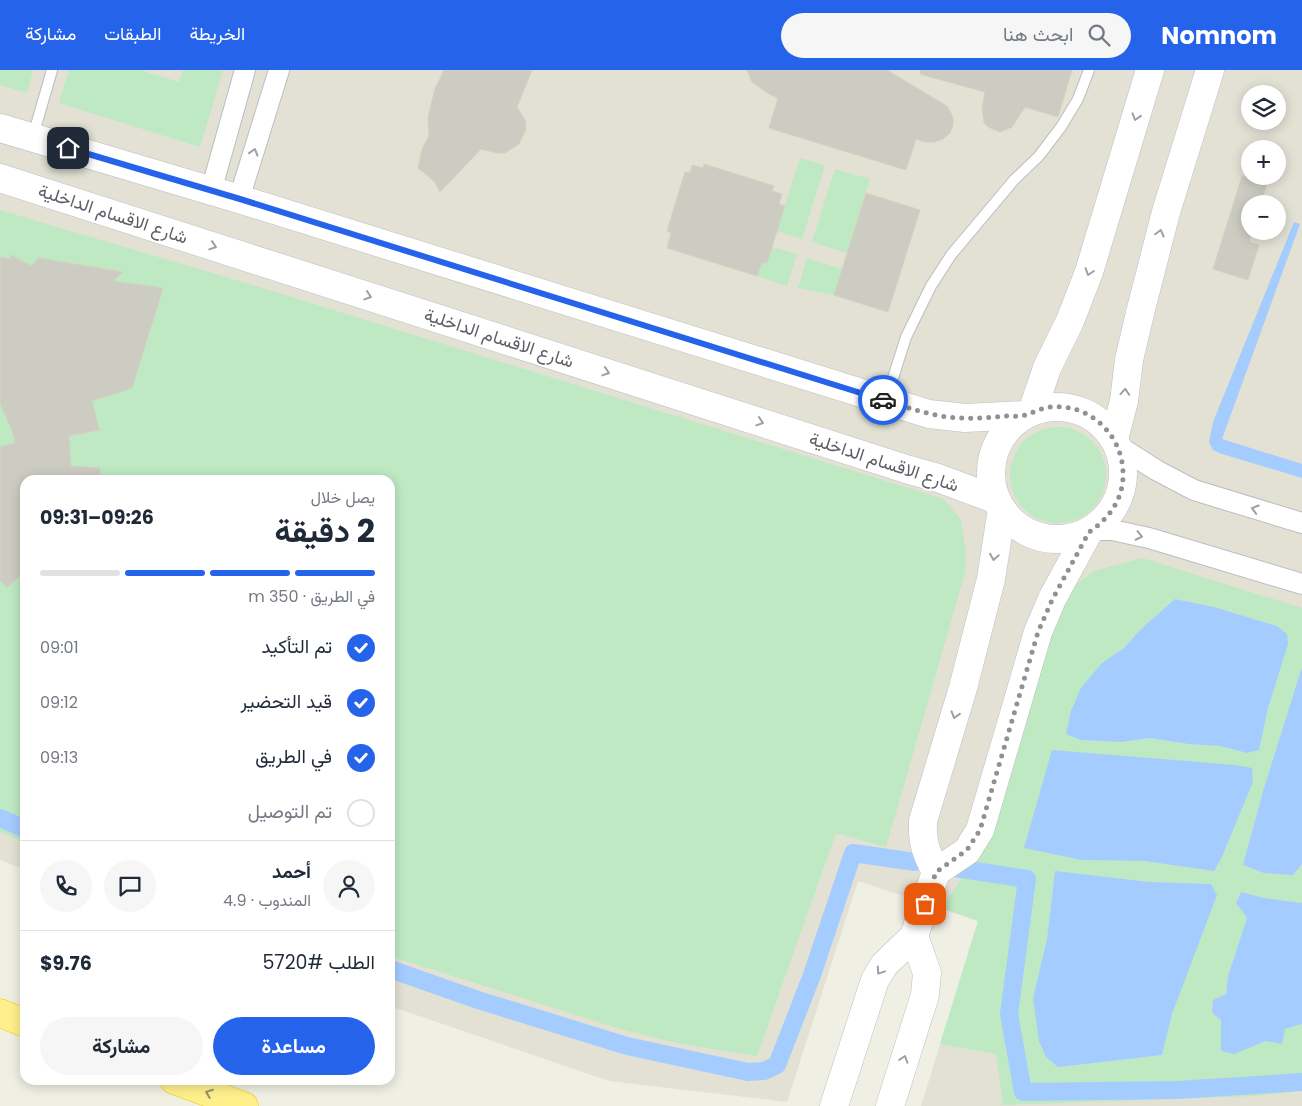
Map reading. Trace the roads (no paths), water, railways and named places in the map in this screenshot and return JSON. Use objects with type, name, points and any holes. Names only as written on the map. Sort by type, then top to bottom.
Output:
[{"type":"highway","points":[[0,1014],[20,1021]]},
{"type":"highway","points":[[187,1085],[244,1106]]},
{"type":"street","points":[[212,191],[245,70]]},
{"type":"street","points":[[240,199],[278,70]]},
{"type":"street","points":[[1150,70],[1089,272],[1070,321],[1047,368],[1028,414],[1010,427],[998,443],[992,461],[992,481],[999,504],[1015,524],[1032,534],[1051,539],[1070,538],[1090,531],[1112,530],[1148,538],[1302,584]]},
{"type":"street","points":[[834,1106],[875,980],[884,965],[914,936],[936,872],[967,850],[980,830],[1038,632],[1052,600],[1090,531],[1110,513],[1119,497],[1123,480],[1123,462],[1116,442],[1129,360],[1166,212],[1210,70]]},
{"type":"street","points":[[0,128],[240,199],[929,414],[965,418],[1028,414],[1050,407],[1069,408],[1087,413],[1102,424],[1116,442],[1156,470],[1194,490],[1302,523]]},
{"type":"street","name":"شارع الاقسام الداخلية","points":[[0,178],[938,478],[999,504]]},
{"type":"street","points":[[936,872],[926,853],[922,839],[923,821],[963,688],[991,579],[999,504]]},
{"type":"street","points":[[890,1106],[925,994],[927,973],[914,936]]},
{"type":"lane","points":[[32,137],[52,70]]},
{"type":"lane","points":[[886,400],[906,337],[931,286],[951,255],[1014,180],[1039,156],[1061,127],[1078,99],[1089,70]]},
{"type":"water","points":[[1294,222],[1300,224],[1222,439],[1302,464],[1302,478],[1219,453],[1213,450],[1209,442],[1213,422]]},
{"type":"water","points":[[1175,599],[1214,607],[1277,626],[1287,634],[1288,644],[1268,708],[1259,750],[1247,753],[1220,746],[1188,744],[1150,738],[1122,742],[1081,740],[1066,734],[1071,711],[1081,688],[1102,663],[1124,648],[1141,629]]},
{"type":"water","points":[[1302,667],[1302,864],[1293,875],[1264,873],[1243,865],[1263,791]]},
{"type":"water","points":[[1052,750],[1235,765],[1252,768],[1253,782],[1221,859],[1214,871],[1144,861],[1082,860],[1024,848]]},
{"type":"water","points":[[1055,871],[1149,882],[1211,884],[1217,895],[1172,1014],[1162,1055],[1058,1067],[1046,1057],[1039,1041],[1033,998],[1047,939]]},
{"type":"water","points":[[1241,892],[1264,898],[1302,903],[1302,1024],[1285,1029],[1282,1044],[1266,1041],[1234,1054],[1221,1051],[1221,1020],[1212,1013],[1213,1000],[1226,994],[1228,976],[1247,918],[1236,903]]},
{"type":"waterway","points":[[0,818],[20,827]]},
{"type":"waterway","points":[[395,971],[478,1000],[627,1046],[748,1072],[764,1071],[777,1065],[812,975],[853,853],[915,862]]},
{"type":"waterway","points":[[949,867],[1027,879],[1009,1014],[1023,1092],[1177,1090],[1302,1082]]}]
